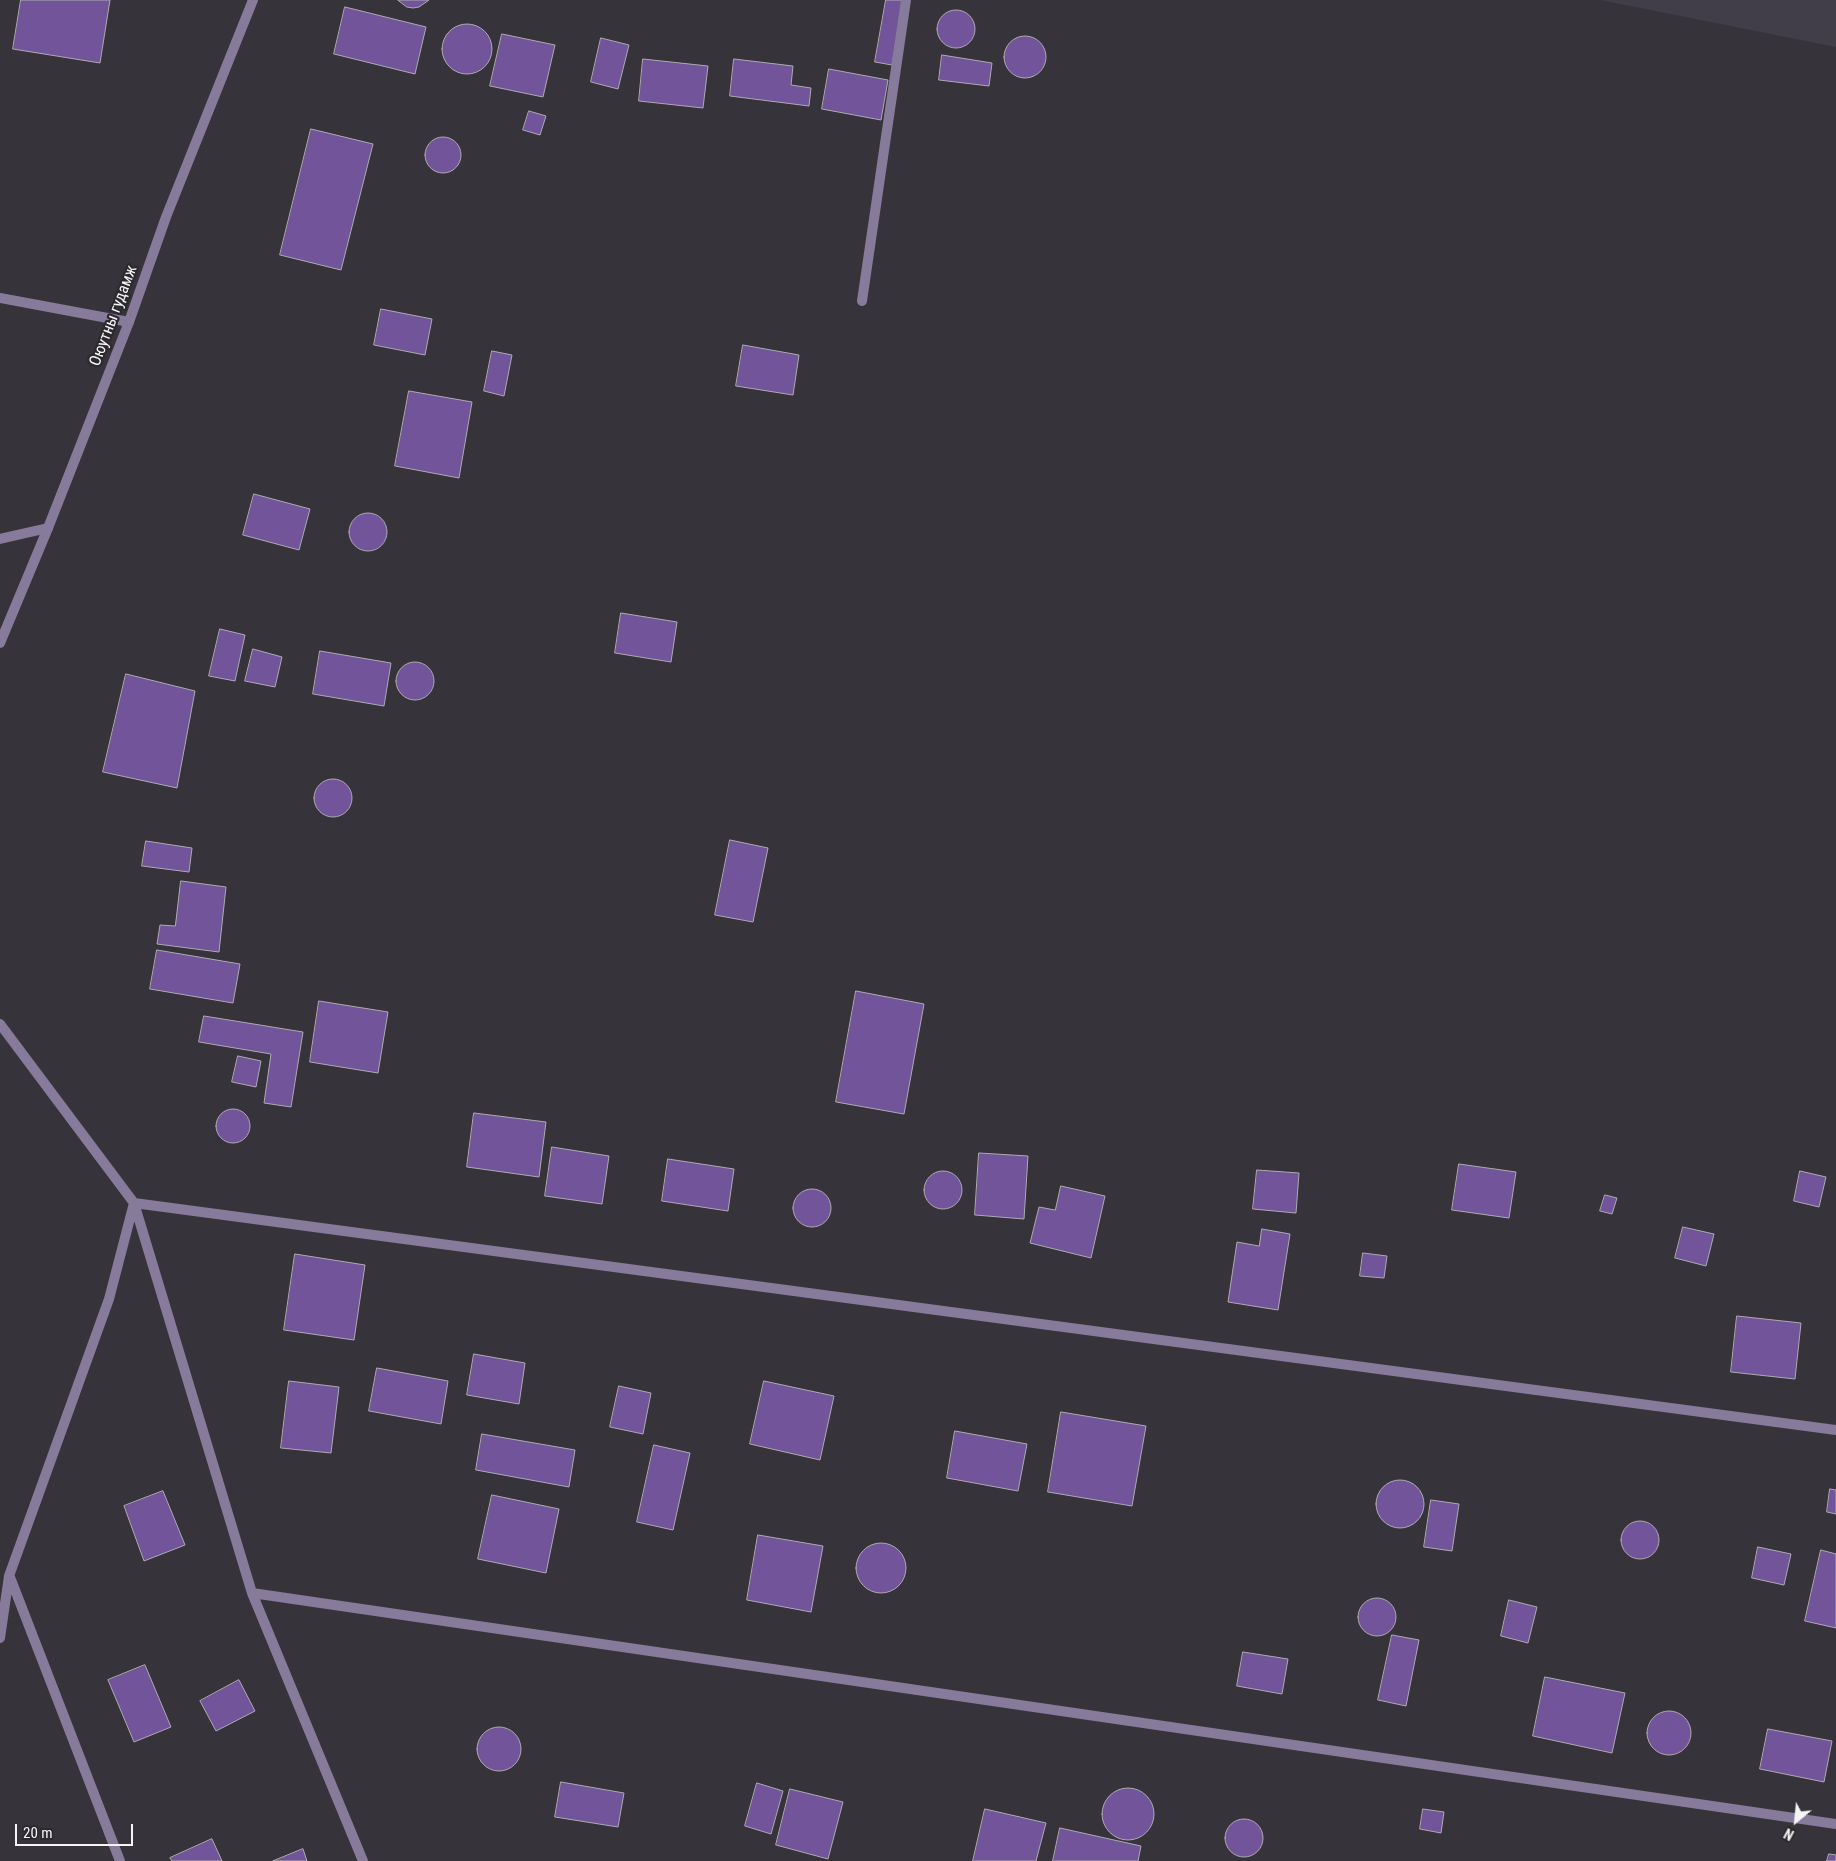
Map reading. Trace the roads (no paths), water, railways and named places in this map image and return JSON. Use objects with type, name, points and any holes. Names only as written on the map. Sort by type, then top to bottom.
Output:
[{"type":"street","name":"Оюутны гудамж","points":[[0,642],[48,528],[128,322],[166,217],[253,0]]},
{"type":"street","points":[[862,300],[906,0]]},
{"type":"street","points":[[0,298],[128,322]]},
{"type":"street","points":[[0,539],[48,528]]},
{"type":"street","points":[[0,1024],[134,1203],[252,1593],[363,1861]]},
{"type":"street","points":[[134,1203],[1836,1430]]},
{"type":"street","points":[[0,1638],[9,1576],[109,1299],[134,1203]]},
{"type":"street","points":[[9,1576],[120,1861]]},
{"type":"street","points":[[252,1593],[1836,1824]]}]
